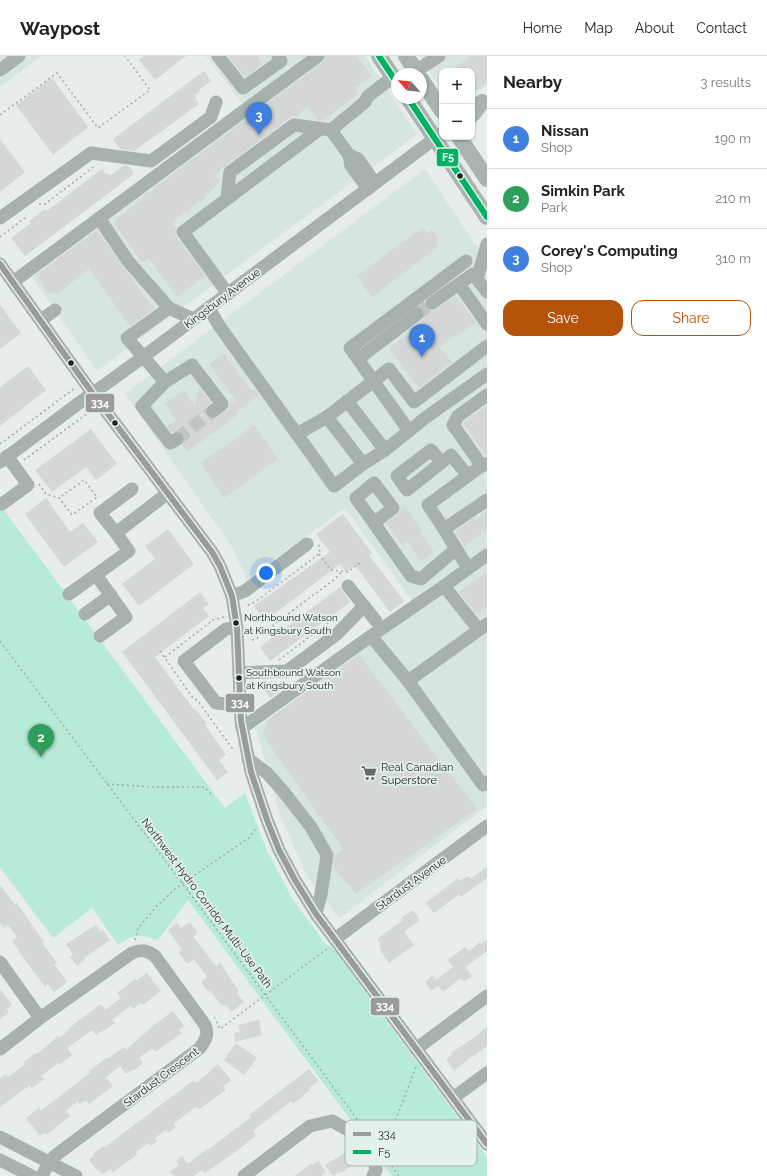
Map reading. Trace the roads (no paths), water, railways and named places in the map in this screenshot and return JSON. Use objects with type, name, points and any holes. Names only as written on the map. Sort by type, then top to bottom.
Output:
[{"type":"main road","points":[[379,56],[391,74]]},
{"type":"main road","points":[[406,56],[414,68]]},
{"type":"main road","points":[[427,88],[439,106]]},
{"type":"main road","points":[[413,104],[439,136]]},
{"type":"main road","points":[[441,140],[487,217]]},
{"type":"main road","points":[[461,140],[487,179]]},
{"type":"main road","points":[[468,140],[471,155]]},
{"type":"street","points":[[0,70],[19,56]]},
{"type":"street","points":[[218,56],[243,88],[282,58]]},
{"type":"street","points":[[13,282],[318,56]]},
{"type":"street","points":[[426,68],[439,56]]},
{"type":"street","points":[[228,294],[182,232],[227,198],[365,102],[368,96],[391,84]]},
{"type":"street","points":[[0,218],[91,153],[151,162],[211,117],[216,102]]},
{"type":"street","points":[[227,198],[230,172],[294,125],[325,129],[349,155],[358,159],[372,186]]},
{"type":"street","name":"Kingsbury Avenue","points":[[4,459],[439,136]]},
{"type":"street","points":[[99,218],[128,261],[169,308],[193,319]]},
{"type":"street","points":[[477,278],[487,244]]},
{"type":"street","points":[[409,431],[350,348],[466,261]]},
{"type":"street","points":[[0,264],[40,320],[46,339],[93,394],[212,552],[220,566],[232,596],[237,628],[240,705],[242,728],[248,759],[264,812],[279,850],[294,880],[316,914],[469,1120]]},
{"type":"street","points":[[432,303],[473,274],[487,292]]},
{"type":"street","points":[[459,284],[487,324]]},
{"type":"street","points":[[165,382],[127,338],[169,308]]},
{"type":"street","points":[[209,308],[218,324],[334,486],[487,374]]},
{"type":"street","points":[[40,320],[55,310]]},
{"type":"street","points":[[358,359],[417,314]]},
{"type":"street","points":[[414,402],[487,346]]},
{"type":"street","points":[[174,441],[142,406],[165,382],[192,365],[217,408]]},
{"type":"street","points":[[296,434],[327,417],[389,369],[425,418]]},
{"type":"street","points":[[468,568],[428,505],[484,465],[453,425],[458,416],[487,395]]},
{"type":"street","points":[[347,401],[385,450]]},
{"type":"street","points":[[327,417],[363,464]]},
{"type":"street","points":[[441,462],[450,455],[468,476]]},
{"type":"street","points":[[2,504],[28,485],[4,459]]},
{"type":"street","points":[[69,594],[129,551],[100,513],[132,489]]},
{"type":"street","points":[[116,533],[168,493]]},
{"type":"street","points":[[444,529],[487,500]]},
{"type":"street","points":[[374,523],[411,576],[421,579],[456,549]]},
{"type":"street","points":[[232,596],[245,592],[312,544]]},
{"type":"street","points":[[242,728],[487,555]]},
{"type":"street","points":[[96,575],[126,617],[100,636]]},
{"type":"street","points":[[348,586],[376,621]]},
{"type":"street","points":[[408,681],[483,627],[444,586]]},
{"type":"street","points":[[85,614],[111,595]]},
{"type":"street","points":[[239,673],[288,671],[337,634],[364,606]]},
{"type":"street","points":[[237,628],[226,629],[184,661],[216,703],[240,705]]},
{"type":"street","points":[[371,636],[408,681],[483,785],[487,782]]},
{"type":"street","points":[[248,759],[267,773],[283,791],[311,827],[327,855],[321,894],[316,914]]},
{"type":"street","name":"Stardust Avenue","points":[[336,940],[487,826]]},
{"type":"street","name":"Stardust Crescent","points":[[0,1049],[40,1018],[132,953],[141,949],[148,951],[155,956],[205,1025],[208,1032],[205,1042],[200,1048],[56,1155],[49,1162],[42,1176]]},
{"type":"street","points":[[0,962],[40,1018]]},
{"type":"street","points":[[418,1052],[487,996]]},
{"type":"street","points":[[453,1098],[487,1073]]},
{"type":"street","points":[[244,1176],[310,1126],[332,1121],[345,1128]]},
{"type":"street","points":[[477,1130],[487,1144]]},
{"type":"street","points":[[0,1137],[76,1176]]},
{"type":"street","points":[[0,1160],[32,1176]]},
{"type":"tunnel","points":[[417,314],[432,303]]},
{"type":"tunnel","points":[[177,439],[213,411]]},
{"type":"place","name":"Corey's Computing","points":[[259,135]]},
{"type":"place","name":"Nissan","points":[[422,357]]},
{"type":"place","name":"Northbound Watson at Kingsbury South","points":[[236,623]]},
{"type":"place","name":"Southbound Watson at Kingsbury South","points":[[239,678]]},
{"type":"place","name":"Simkin Park","points":[[41,757]]},
{"type":"place","name":"Real Canadian Superstore","points":[[369,773]]}]
